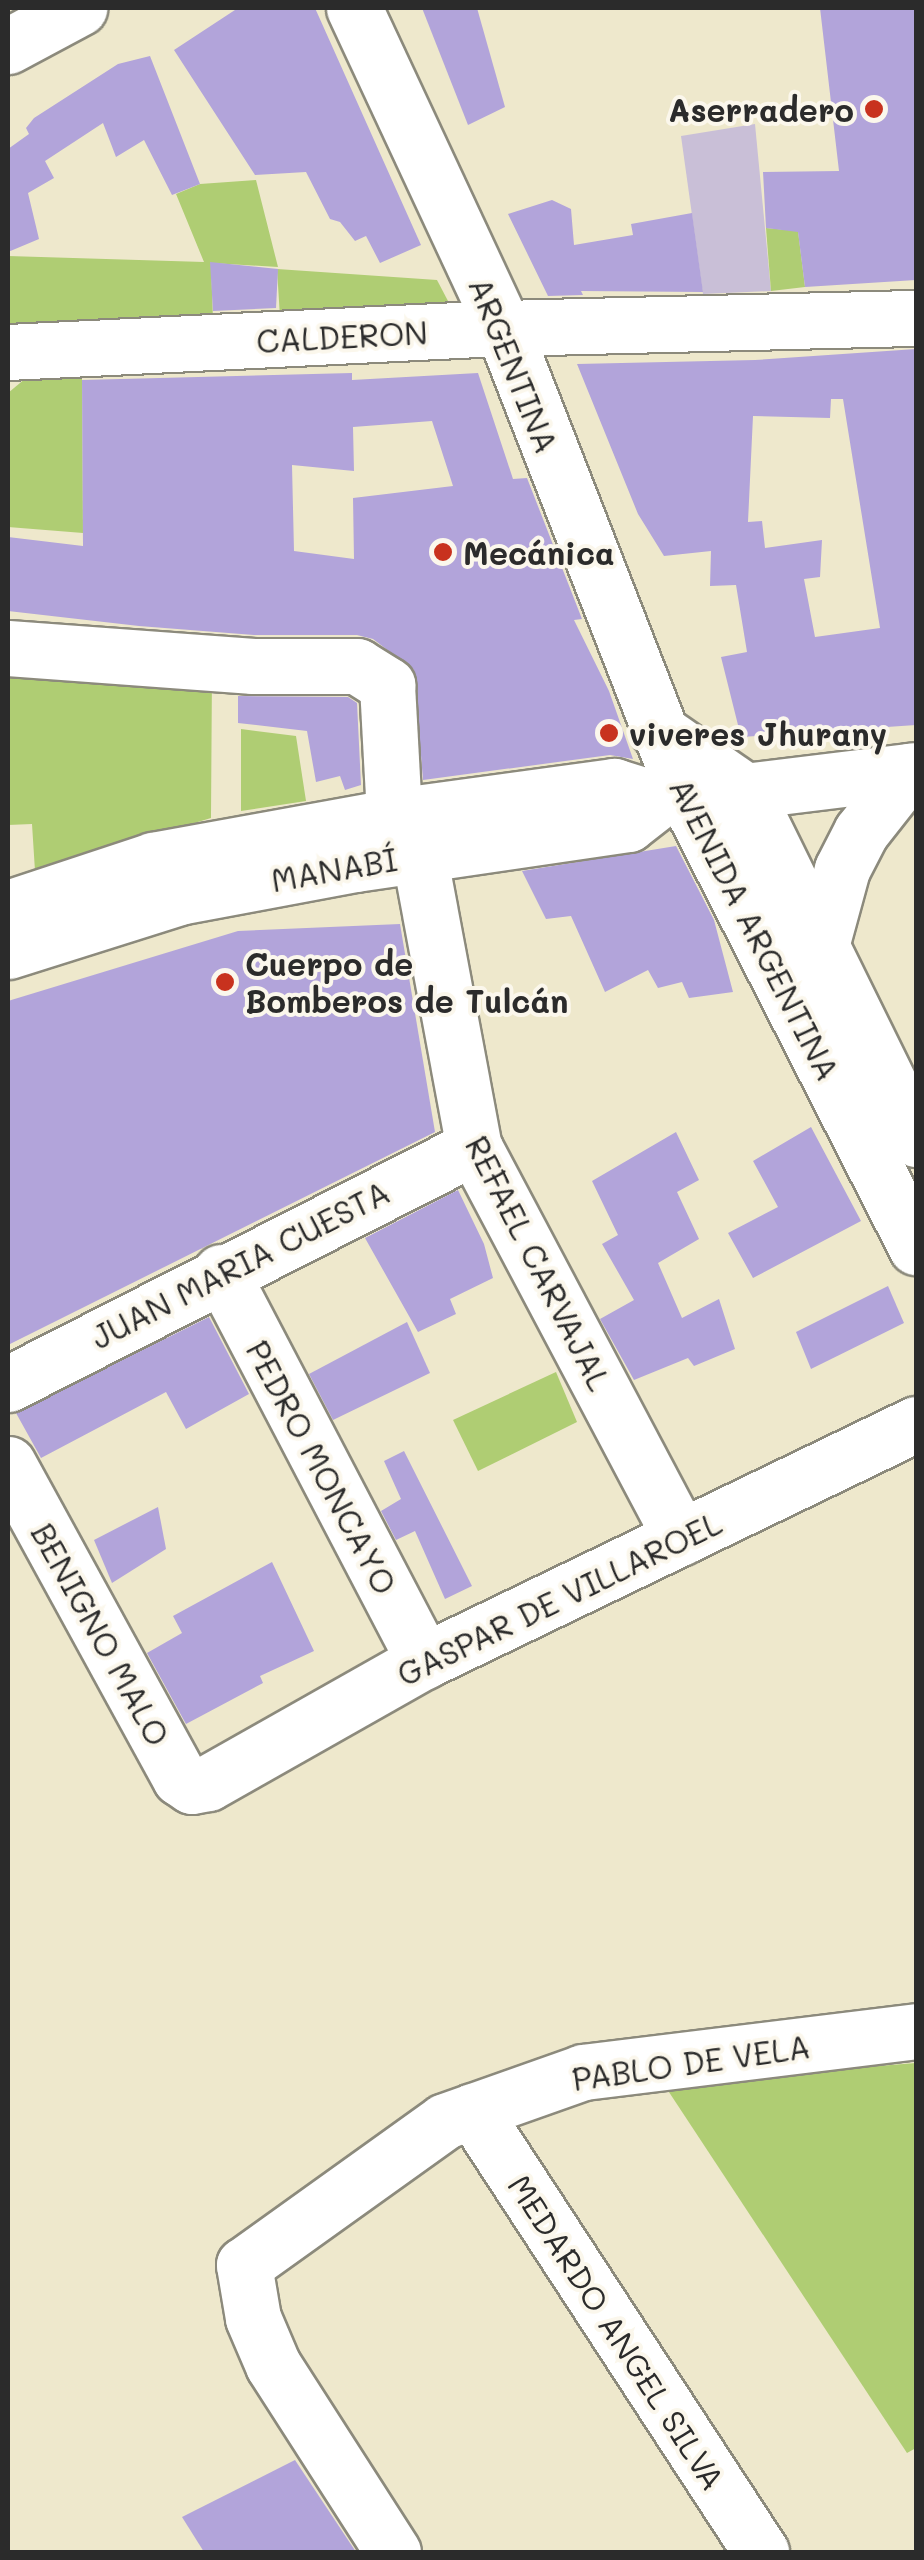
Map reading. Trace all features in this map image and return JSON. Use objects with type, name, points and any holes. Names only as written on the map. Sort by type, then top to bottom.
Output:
[{"type":"street","points":[[8,44],[19,8]]},
{"type":"street","points":[[8,44],[79,8]]},
{"type":"street","name":"ARGENTINA","points":[[354,8],[502,328],[657,730]]},
{"type":"street","name":"CALDERON","points":[[8,352],[502,328],[916,318]]},
{"type":"street","name":"REFAEL CARVAJAL","points":[[8,648],[254,666],[357,666],[388,686],[406,835],[474,1146],[681,1538]]},
{"type":"street","name":"AVENIDA ARGENTINA","points":[[657,730],[745,791],[916,1139]]},
{"type":"street","name":"AVENIDA ARGENTINA","points":[[657,730],[672,796],[916,1247]]},
{"type":"street","points":[[672,796],[913,771]]},
{"type":"street","points":[[821,946],[842,869],[861,832],[913,771]]},
{"type":"street","name":"MANABÍ","points":[[8,908],[152,860],[406,835],[628,824],[672,796]]},
{"type":"street","name":"MANABÍ","points":[[8,951],[178,897],[406,835]]},
{"type":"street","name":"JUAN MARIA CUESTA","points":[[8,1384],[474,1146]]},
{"type":"street","name":"PEDRO MONCAYO","points":[[221,1272],[424,1661]]},
{"type":"street","name":"GASPAR DE VILLAROEL","points":[[208,1782],[424,1661],[916,1424]]},
{"type":"street","name":"BENIGNO MALO","points":[[8,1464],[180,1778],[192,1786],[208,1782]]},
{"type":"street","name":"PABLO DE VELA","points":[[393,2552],[273,2365],[253,2318],[244,2265],[445,2121],[583,2072],[916,2031]]},
{"type":"street","name":"MEDARDO ANGEL SILVA","points":[[473,2111],[761,2552]]},
{"type":"shaded area","points":[[755,124],[771,291],[703,294],[681,136]]},
{"type":"green space","points":[[256,180],[278,267],[211,263],[213,320],[8,326],[8,256],[204,262],[176,194],[200,184]]},
{"type":"green space","points":[[766,228],[798,231],[805,287],[771,291]]},
{"type":"green space","points":[[277,269],[437,280],[448,301],[430,315],[280,317]]},
{"type":"green space","points":[[82,377],[83,533],[8,527],[8,393],[26,378]]},
{"type":"green space","points":[[8,657],[212,671],[211,818],[35,871],[32,824],[8,825]]},
{"type":"green space","points":[[241,729],[296,736],[306,801],[241,811]]},
{"type":"green space","points":[[556,1372],[577,1422],[478,1471],[453,1420]]},
{"type":"green space","points":[[916,2063],[916,2448],[907,2453],[663,2083]]},
{"type":"building","points":[[238,8],[315,8],[421,245],[380,263],[366,236],[355,241],[340,222],[330,219],[306,172],[255,175],[174,50]]},
{"type":"building","points":[[422,8],[477,8],[505,107],[468,125]]},
{"type":"building","points":[[820,8],[916,8],[916,280],[805,287],[798,232],[766,228],[763,172],[839,171]]},
{"type":"building","points":[[150,56],[200,184],[172,195],[144,140],[116,157],[103,123],[45,161],[54,178],[28,193],[39,239],[8,252],[8,149],[29,134],[26,128],[34,118],[118,64]]},
{"type":"building","points":[[552,200],[571,209],[574,245],[633,235],[631,224],[692,213],[703,292],[581,291],[583,295],[548,296],[508,214]]},
{"type":"building","points":[[210,262],[278,269],[276,308],[213,311]]},
{"type":"building","points":[[916,349],[916,725],[741,737],[721,657],[747,652],[736,585],[710,586],[711,551],[664,556],[638,514],[577,364],[755,360]],"holes":[[[831,399],[843,399],[880,628],[815,637],[804,579],[820,577],[822,540],[765,548],[762,521],[748,522],[753,416],[830,418]]]},
{"type":"building","points":[[352,373],[352,380],[478,373],[513,479],[527,478],[582,619],[574,620],[609,691],[633,759],[610,755],[423,780],[414,670],[373,639],[357,635],[254,635],[8,611],[8,537],[83,546],[82,380]],"holes":[[[432,421],[453,486],[353,498],[354,559],[294,551],[292,465],[354,471],[353,427]]]},
{"type":"building","points":[[238,696],[348,697],[357,703],[361,785],[345,790],[340,776],[316,782],[307,731],[238,723]]},
{"type":"building","points":[[676,846],[714,920],[733,992],[689,998],[682,982],[658,988],[648,970],[605,992],[571,916],[546,919],[522,871]]},
{"type":"building","points":[[400,924],[435,1132],[8,1345],[8,1001],[238,931]]},
{"type":"building","points":[[811,1127],[861,1221],[753,1278],[728,1233],[778,1207],[753,1161]]},
{"type":"building","points":[[676,1132],[699,1180],[677,1192],[699,1239],[658,1263],[682,1318],[719,1299],[735,1349],[694,1366],[688,1358],[634,1380],[600,1319],[634,1300],[602,1244],[618,1235],[592,1181]]},
{"type":"building","points":[[458,1190],[484,1244],[493,1278],[450,1299],[456,1314],[418,1332],[365,1238]]},
{"type":"building","points":[[888,1286],[904,1323],[811,1369],[796,1332]]},
{"type":"building","points":[[209,1317],[249,1394],[186,1429],[166,1392],[41,1458],[16,1413]]},
{"type":"building","points":[[407,1322],[430,1373],[333,1420],[309,1374]]},
{"type":"building","points":[[404,1451],[472,1586],[445,1599],[415,1531],[396,1540],[381,1511],[401,1499],[384,1461]]},
{"type":"building","points":[[158,1507],[166,1549],[112,1583],[94,1540]]},
{"type":"building","points":[[272,1562],[314,1651],[260,1676],[263,1683],[186,1724],[147,1653],[182,1633],[173,1616]]},
{"type":"building","points":[[295,2460],[356,2552],[204,2552],[182,2517]]},
{"type":"place","name":"Aserradero","points":[[874,109]]},
{"type":"place","name":"Mecánica","points":[[443,552]]},
{"type":"place","name":"viveres Jhurany","points":[[609,733]]},
{"type":"place","name":"Cuerpo de Bomberos de Tulcán","points":[[225,982]]}]
